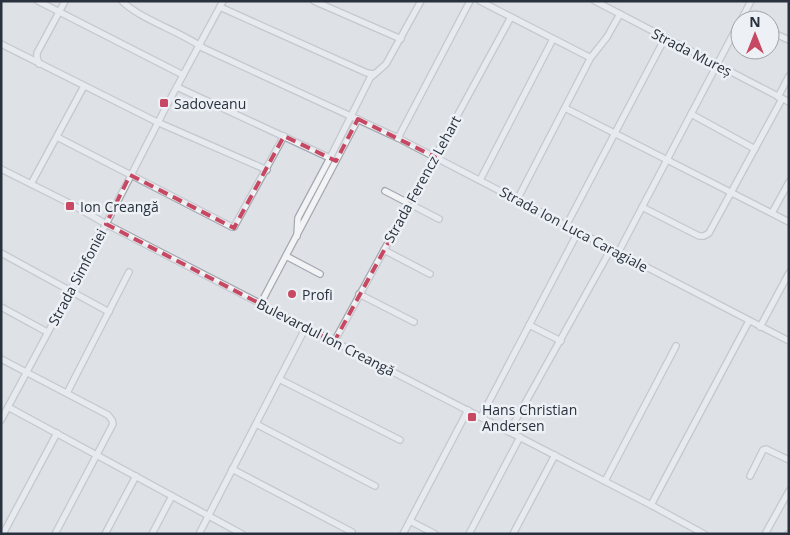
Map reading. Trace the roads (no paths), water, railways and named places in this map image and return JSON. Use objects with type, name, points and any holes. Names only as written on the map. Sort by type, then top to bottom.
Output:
[{"type":"street","points":[[38,1],[183,75]]},
{"type":"street","points":[[39,64],[36,57],[65,1]]},
{"type":"street","points":[[314,1],[401,39]]},
{"type":"street","points":[[261,303],[297,236],[370,78],[386,64],[421,1]]},
{"type":"street","points":[[398,138],[470,1]]},
{"type":"street","points":[[480,1],[591,57]]},
{"type":"street","name":"Strada Mureș","points":[[595,1],[789,102]]},
{"type":"street","name":"Strada Ion Luca Caragiale","points":[[125,2],[199,45],[436,157],[789,341]]},
{"type":"street","points":[[222,4],[367,73],[374,74]]},
{"type":"street","name":"Strada Simfoniei","points":[[2,417],[106,224],[157,122],[222,4]]},
{"type":"street","points":[[517,200],[591,57],[607,38],[620,14]]},
{"type":"street","name":"Strada Ferencz Lehart","points":[[334,342],[511,17]]},
{"type":"street","points":[[566,226],[665,38]]},
{"type":"street","points":[[480,180],[553,39]]},
{"type":"street","points":[[618,252],[730,40]]},
{"type":"street","points":[[1,44],[157,122],[267,170]]},
{"type":"street","points":[[642,207],[699,236],[709,233],[755,149],[789,76]]},
{"type":"street","points":[[31,184],[84,86]]},
{"type":"street","points":[[177,87],[284,136],[331,162]]},
{"type":"street","points":[[565,108],[789,222]]},
{"type":"street","points":[[691,114],[755,149]]},
{"type":"street","points":[[331,162],[358,119]]},
{"type":"street","points":[[57,137],[234,227],[284,136]]},
{"type":"street","name":"Bulevardul Ion Creangă","points":[[1,169],[652,505],[704,534]]},
{"type":"street","points":[[772,213],[789,182]]},
{"type":"street","points":[[385,191],[439,218]]},
{"type":"street","points":[[481,417],[578,232]]},
{"type":"street","points":[[509,432],[611,249]]},
{"type":"street","points":[[384,250],[430,274]]},
{"type":"street","points":[[1,253],[109,312]]},
{"type":"street","points":[[286,256],[320,274]]},
{"type":"street","points":[[66,393],[129,272]]},
{"type":"street","points":[[760,327],[789,273]]},
{"type":"street","points":[[359,294],[414,322]]},
{"type":"street","points":[[1,307],[47,332]]},
{"type":"street","points":[[652,505],[749,321]]},
{"type":"street","points":[[529,325],[561,341]]},
{"type":"street","points":[[199,534],[306,327]]},
{"type":"street","points":[[605,481],[676,346]]},
{"type":"street","points":[[1,359],[108,415],[112,420],[112,424],[55,534]]},
{"type":"street","points":[[279,379],[400,440]]},
{"type":"street","points":[[8,408],[97,454],[242,534]]},
{"type":"street","points":[[403,534],[468,410]]},
{"type":"street","points":[[256,424],[375,486]]},
{"type":"street","points":[[3,534],[57,433]]},
{"type":"street","points":[[469,534],[520,437]]},
{"type":"street","points":[[750,476],[763,450],[766,449],[789,460]]},
{"type":"street","points":[[513,534],[554,455]]},
{"type":"street","points":[[232,469],[352,532]]},
{"type":"street","points":[[105,534],[136,476]]},
{"type":"street","points":[[765,534],[789,491]]},
{"type":"street","points":[[152,534],[172,496]]},
{"type":"street","points":[[410,521],[435,534]]},
{"type":"place","name":"Sadoveanu","points":[[164,103]]},
{"type":"place","name":"Ion Creangă","points":[[70,206]]},
{"type":"place","name":"Profi","points":[[292,294]]},
{"type":"place","name":"Hans Christian Andersen","points":[[472,417]]}]
